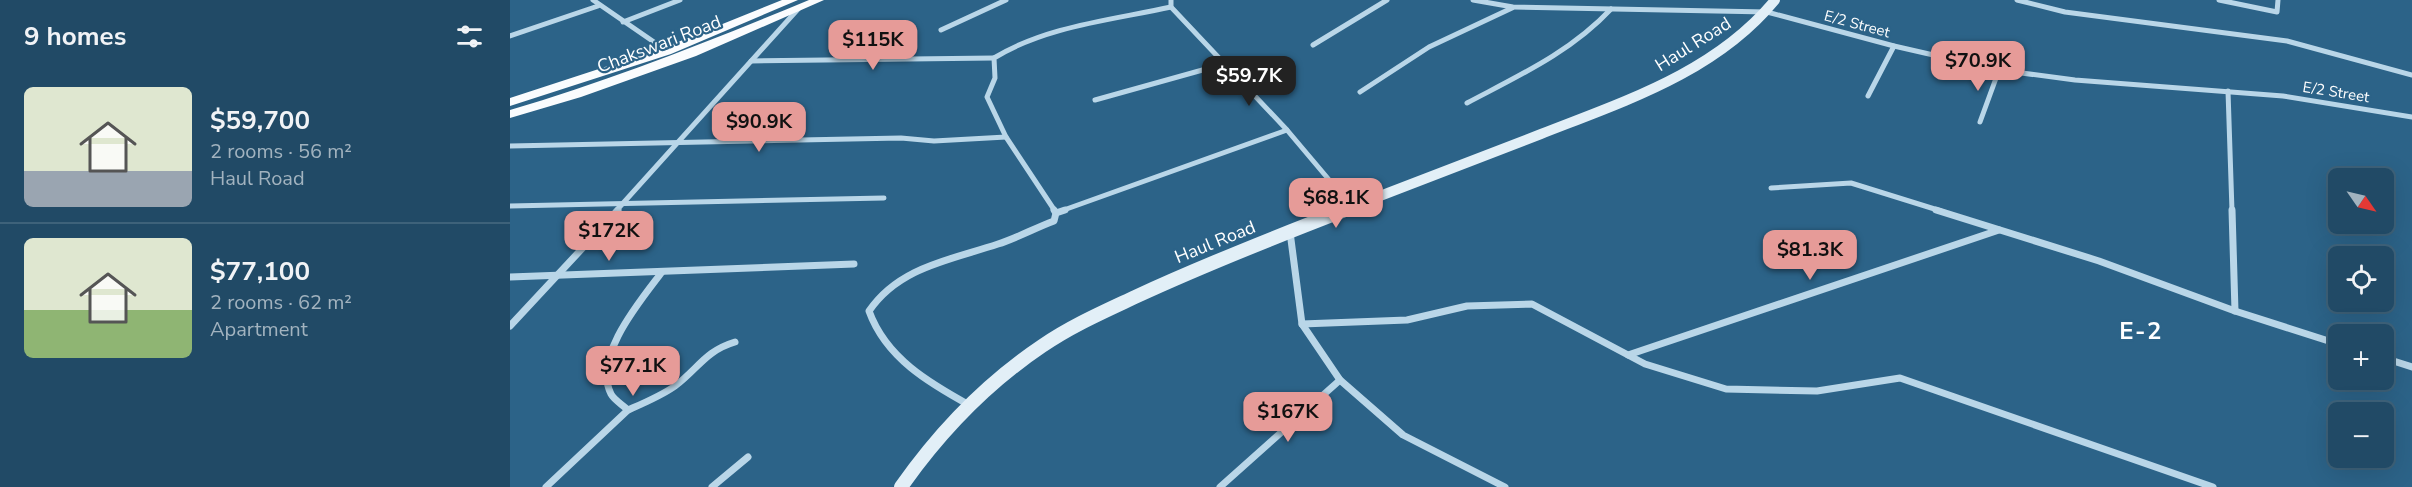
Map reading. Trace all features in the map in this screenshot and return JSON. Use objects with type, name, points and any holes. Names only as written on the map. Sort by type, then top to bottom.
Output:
[{"type":"main road","name":"Chakswari Road","points":[[510,102],[667,51],[796,4],[818,0]]},
{"type":"main road","name":"Haul Road","points":[[901,487],[917,462],[971,406],[1012,369],[1061,334],[1177,277],[1678,78],[1742,37],[1767,12],[1775,0]]},
{"type":"main road","name":"Chakswari Road","points":[[510,114],[577,94],[692,53],[796,4]]},
{"type":"street","points":[[593,0],[598,6],[667,51]]},
{"type":"street","points":[[623,22],[680,0]]},
{"type":"street","points":[[941,30],[1006,0]]},
{"type":"street","points":[[1171,0],[1171,7],[1287,130],[1352,207]]},
{"type":"street","points":[[1313,45],[1387,0]]},
{"type":"street","name":"E/2 Street","points":[[1473,0],[1513,8],[1767,12],[1894,46],[1999,70],[2075,80],[2283,96],[2412,117]]},
{"type":"street","points":[[2017,0],[2065,12],[2287,41],[2412,75]]},
{"type":"street","points":[[2219,0],[2277,12],[2278,0]]},
{"type":"street","points":[[510,326],[623,205],[751,61],[796,4]]},
{"type":"street","points":[[510,36],[598,6]]},
{"type":"street","points":[[751,61],[994,58],[1001,52],[1047,36],[1171,7]]},
{"type":"street","points":[[1360,92],[1429,47],[1513,8]]},
{"type":"street","points":[[1467,103],[1564,48],[1597,26],[1611,9]]},
{"type":"street","points":[[1868,96],[1894,46]]},
{"type":"street","points":[[971,406],[935,387],[908,366],[880,336],[869,311],[875,298],[888,286],[913,272],[1007,241],[1054,221],[1056,213],[1006,137],[987,97],[998,68],[994,58]]},
{"type":"street","points":[[1095,100],[1224,64]]},
{"type":"street","points":[[1980,122],[1999,70]]},
{"type":"street","points":[[2228,92],[2235,311]]},
{"type":"street","points":[[1056,213],[1287,130]]},
{"type":"street","points":[[510,146],[901,138],[934,141],[1006,137]]},
{"type":"street","points":[[1771,188],[1851,183],[2099,261],[2235,311],[2328,341]]},
{"type":"street","points":[[510,206],[884,198]]},
{"type":"street","points":[[1628,355],[1999,230]]},
{"type":"street","points":[[1290,232],[1302,324],[1340,380],[1403,435],[1505,487]]},
{"type":"street","points":[[510,277],[854,264]]},
{"type":"street","points":[[628,410],[611,394],[606,368],[624,324],[662,272]]},
{"type":"street","points":[[1302,324],[1407,320],[1467,306],[1532,304],[1645,364],[1726,389],[1816,391],[1900,378],[2213,487]]},
{"type":"street","points":[[546,487],[628,410],[677,385],[707,352],[735,342]]},
{"type":"street","points":[[2394,361],[2412,367]]},
{"type":"street","points":[[1220,487],[1340,380]]},
{"type":"street","points":[[712,487],[748,457]]},
{"type":"district","name":"E-2","points":[[2141,331]]}]
